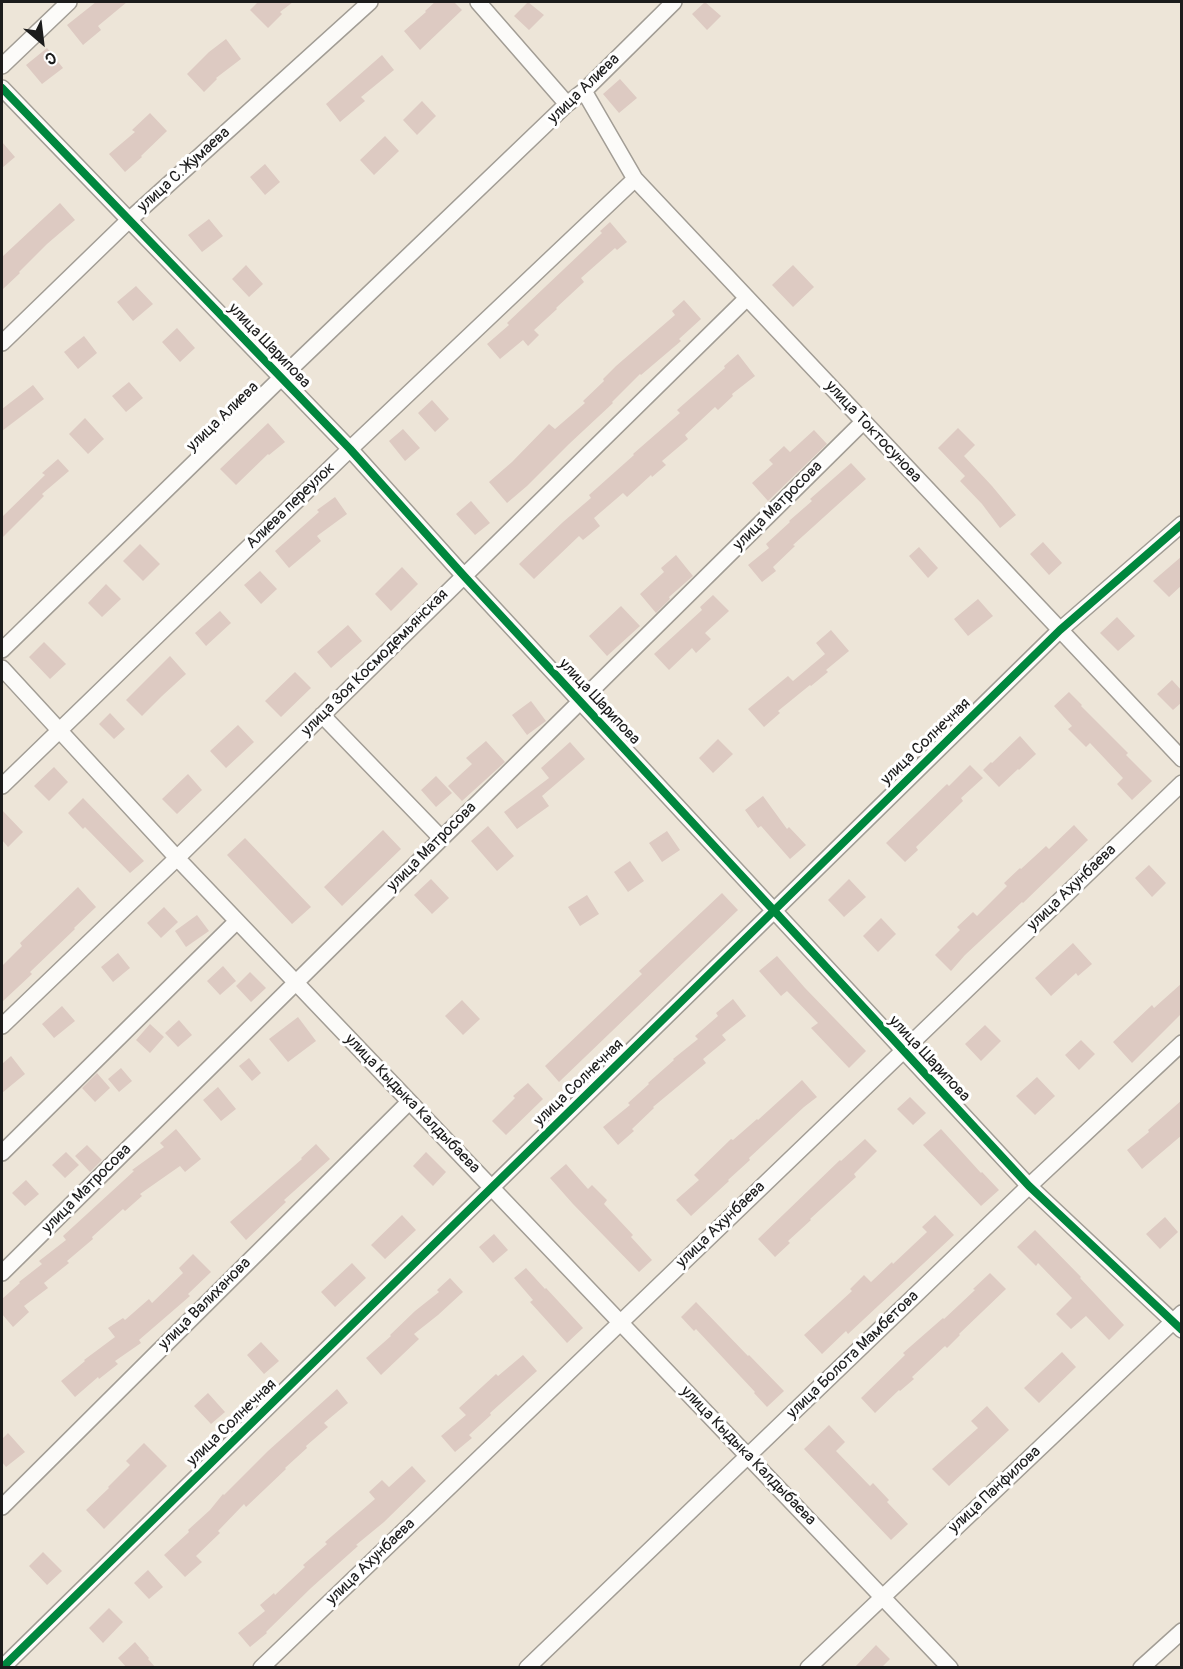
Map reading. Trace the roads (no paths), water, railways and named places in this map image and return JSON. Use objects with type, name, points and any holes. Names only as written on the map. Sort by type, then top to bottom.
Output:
[{"type":"street","points":[[2,66],[69,2]]},
{"type":"street","name":"улица С. Жумаева","points":[[2,343],[129,220],[370,2]]},
{"type":"street","points":[[478,2],[567,104]]},
{"type":"street","name":"улица Алиева","points":[[2,650],[281,378],[567,104],[584,91],[674,2]]},
{"type":"street","name":"улица Шарипова","points":[[2,88],[350,449],[464,576],[1029,1186],[1179,1322]]},
{"type":"street","name":"улица Токтосунова","points":[[584,91],[635,179],[1182,759]]},
{"type":"street","name":"Алиева переулок","points":[[2,786],[350,449],[635,179]]},
{"type":"street","name":"улица Зоя Космодемьянская","points":[[2,1026],[177,858],[747,298]]},
{"type":"street","name":"улица Матросова","points":[[2,1272],[863,422]]},
{"type":"street","name":"улица Солнечная","points":[[2,1668],[1060,630],[1182,524]]},
{"type":"street","name":"улица Кыдыка Калдыбаева","points":[[2,668],[177,858],[950,1668]]},
{"type":"street","points":[[322,715],[441,838]]},
{"type":"street","name":"улица Ахунбаева","points":[[261,1668],[1182,783]]},
{"type":"street","points":[[2,1153],[237,921]]},
{"type":"street","name":"улица Болота Мамбетова","points":[[527,1668],[1029,1186],[1182,1043]]},
{"type":"street","name":"улица Валиханова","points":[[2,1507],[409,1102]]},
{"type":"street","name":"улица Панфилова","points":[[808,1668],[1179,1322]]},
{"type":"street","points":[[1141,1668],[1182,1631]]}]
